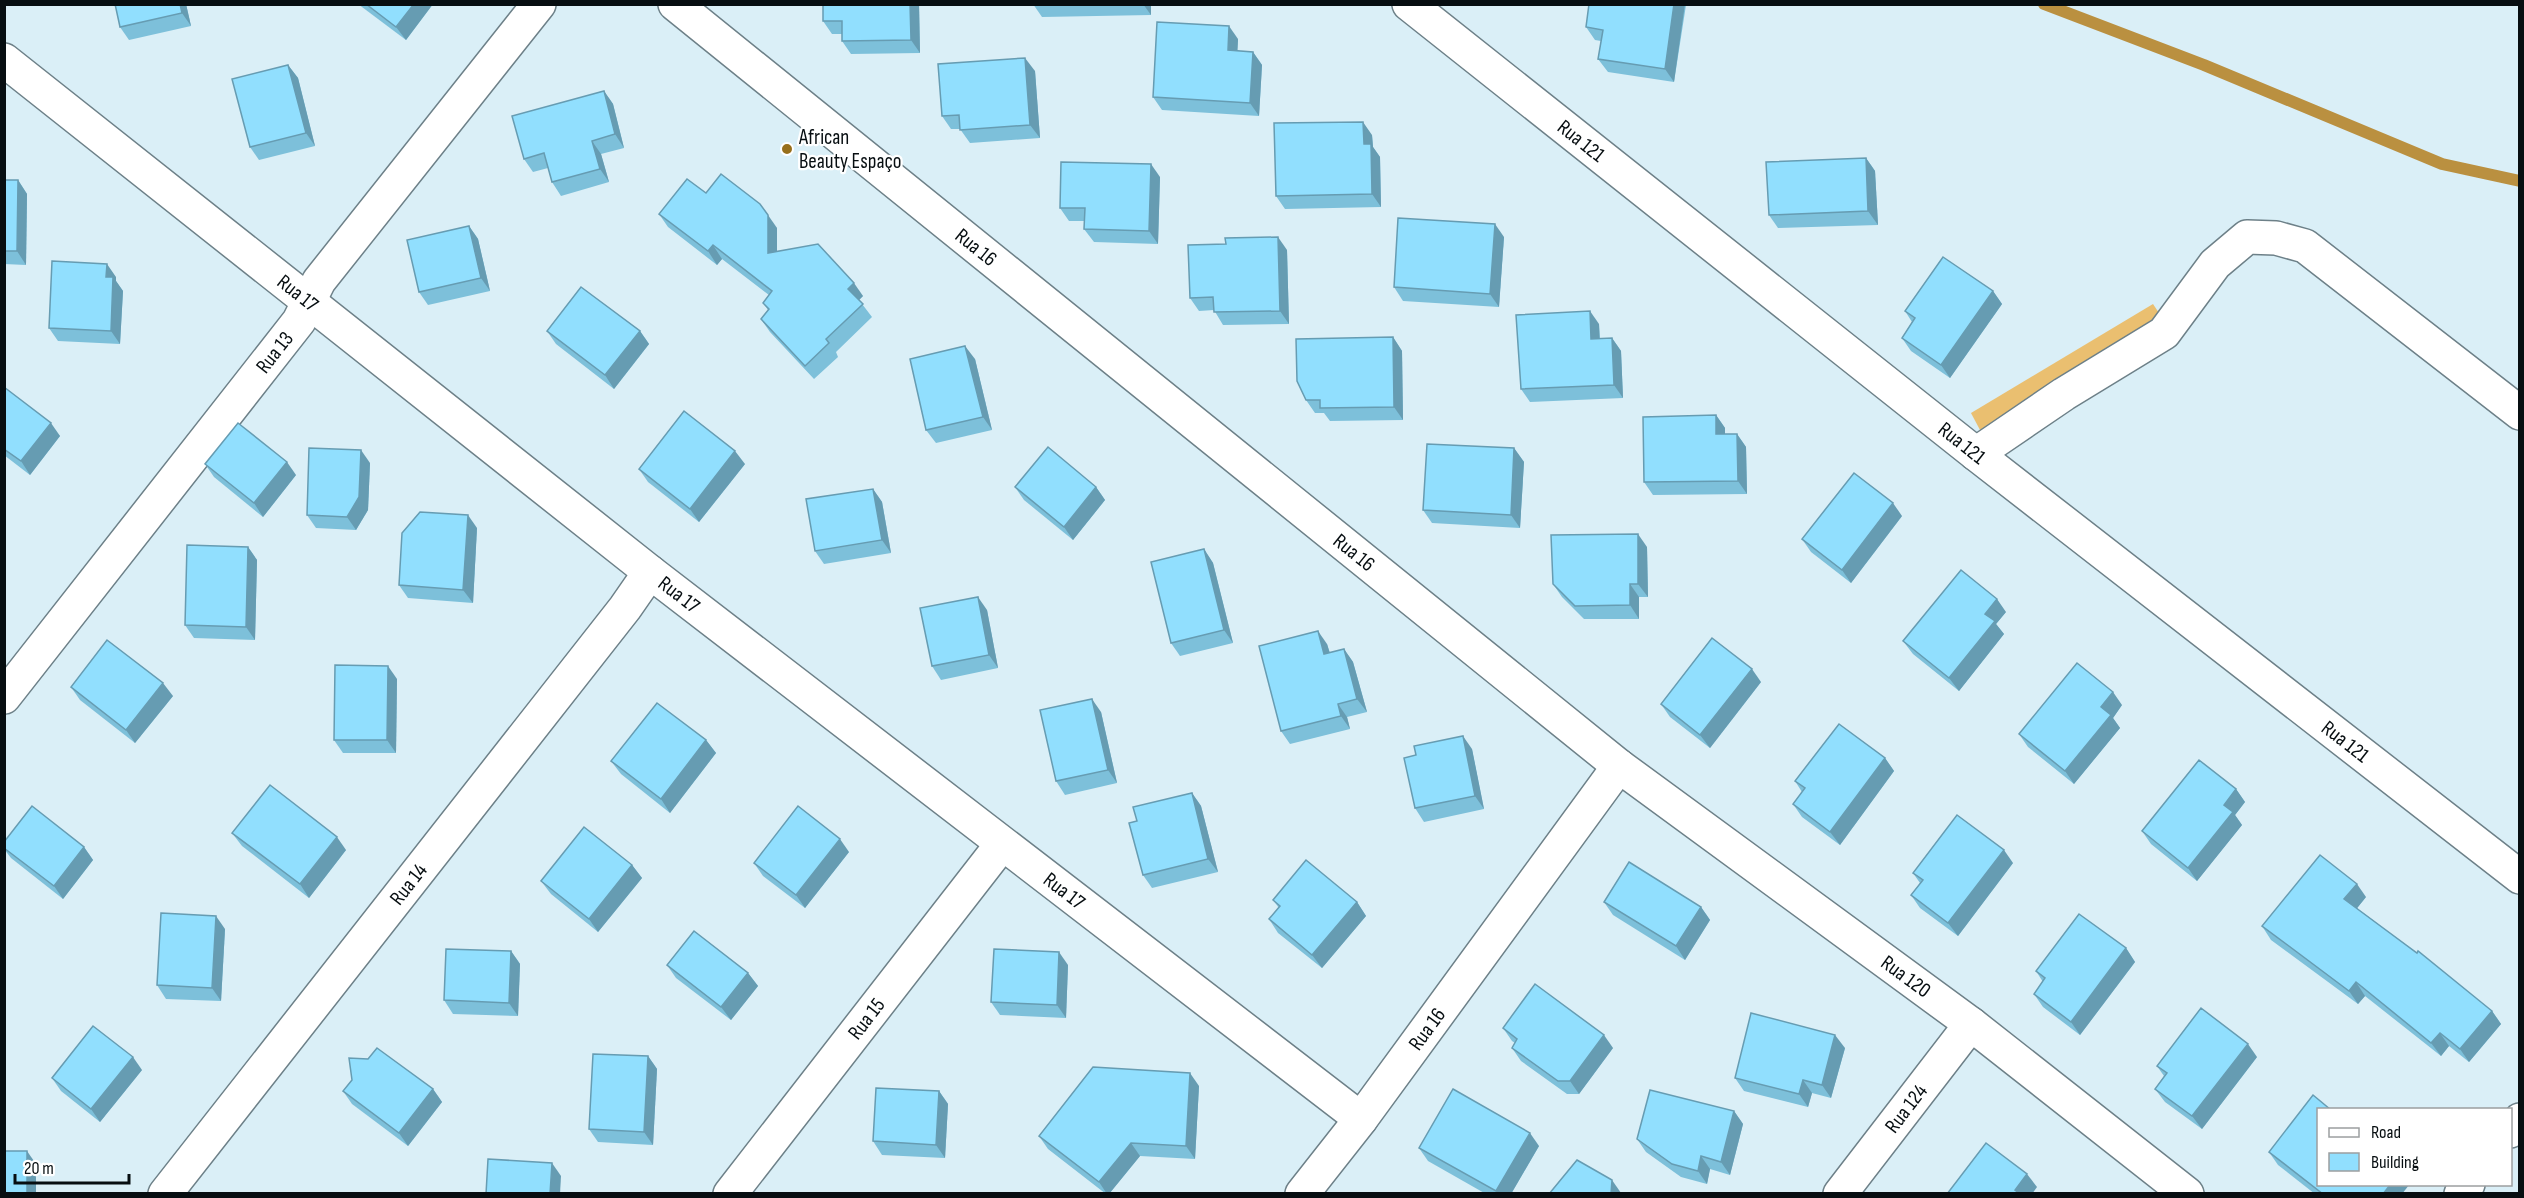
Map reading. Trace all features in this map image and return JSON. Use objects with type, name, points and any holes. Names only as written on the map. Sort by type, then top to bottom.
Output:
[{"type":"street","name":"Rua 13","points":[[4,697],[299,321],[319,281],[539,4]]},
{"type":"street","name":"Rua 16","points":[[675,4],[1618,766],[1361,1119],[1302,1194]]},
{"type":"street","name":"Rua 121","points":[[1409,4],[1976,454],[2520,877]]},
{"type":"street","name":"Rua 17","points":[[4,60],[650,572],[1361,1119]]},
{"type":"street","points":[[1976,454],[2064,394],[2164,333],[2215,264],[2247,237],[2276,238],[2305,246],[2520,412]]},
{"type":"street","name":"Rua 14","points":[[165,1194],[625,608],[650,572]]},
{"type":"street","name":"Rua 120","points":[[1618,766],[1971,1024],[2187,1194]]},
{"type":"street","name":"Rua 15","points":[[730,1194],[1002,844]]},
{"type":"street","name":"Rua 124","points":[[1840,1194],[1971,1024]]},
{"type":"shaded area","points":[[2153,304],[2163,319],[1980,430],[1971,413]]},
{"type":"building","points":[[115,4],[180,4],[182,13],[120,27]]},
{"type":"building","points":[[366,4],[414,4],[396,27]]},
{"type":"building","points":[[823,4],[910,4],[911,40],[842,41],[842,21],[823,21]]},
{"type":"building","points":[[1589,4],[1674,4],[1665,69],[1598,59],[1603,30],[1586,27]]},
{"type":"building","points":[[1157,22],[1229,26],[1228,50],[1253,52],[1250,103],[1153,97]]},
{"type":"building","points":[[1025,58],[1030,125],[960,130],[959,115],[942,116],[938,64]]},
{"type":"building","points":[[288,65],[306,133],[250,147],[232,79]]},
{"type":"building","points":[[604,91],[615,134],[592,141],[600,169],[552,182],[544,153],[524,159],[512,116]]},
{"type":"building","points":[[1363,122],[1364,144],[1371,144],[1372,194],[1276,196],[1274,123]]},
{"type":"building","points":[[1866,158],[1868,211],[1769,215],[1766,162]]},
{"type":"building","points":[[1061,162],[1151,164],[1149,231],[1084,229],[1085,208],[1060,208]]},
{"type":"building","points":[[721,174],[760,204],[768,215],[768,253],[818,244],[854,283],[848,289],[863,304],[826,339],[829,343],[805,366],[761,319],[769,309],[763,303],[772,291],[713,245],[708,251],[659,214],[687,179],[706,193]]},
{"type":"building","points":[[4,180],[18,180],[17,251],[4,251]]},
{"type":"building","points":[[1398,218],[1495,224],[1490,294],[1394,287]]},
{"type":"building","points":[[469,226],[481,278],[419,292],[407,240]]},
{"type":"building","points":[[1278,237],[1280,311],[1214,312],[1213,297],[1190,298],[1188,245],[1226,244],[1225,238]]},
{"type":"building","points":[[1943,257],[1993,291],[1941,365],[1902,338],[1915,318],[1905,311]]},
{"type":"building","points":[[52,261],[107,264],[106,277],[113,277],[111,331],[49,328]]},
{"type":"building","points":[[581,287],[640,331],[605,375],[547,331]]},
{"type":"building","points":[[1590,311],[1591,339],[1612,338],[1614,385],[1521,389],[1516,315]]},
{"type":"building","points":[[1393,337],[1394,407],[1320,408],[1320,400],[1306,400],[1297,381],[1296,339]]},
{"type":"building","points":[[965,346],[983,417],[926,430],[910,359]]},
{"type":"building","points":[[4,387],[51,423],[21,461],[4,449]]},
{"type":"building","points":[[684,411],[735,451],[690,509],[639,469]]},
{"type":"building","points":[[1716,415],[1716,434],[1737,434],[1738,481],[1644,482],[1643,417]]},
{"type":"building","points":[[238,423],[287,462],[254,503],[205,464]]},
{"type":"building","points":[[1427,444],[1514,448],[1511,515],[1423,510]]},
{"type":"building","points":[[1048,447],[1096,487],[1064,527],[1015,487]]},
{"type":"building","points":[[309,448],[361,450],[359,497],[347,517],[307,515]]},
{"type":"building","points":[[1854,473],[1893,503],[1842,570],[1802,539]]},
{"type":"building","points":[[873,489],[882,540],[815,551],[806,499]]},
{"type":"building","points":[[420,512],[468,515],[463,590],[399,585],[402,533]]},
{"type":"building","points":[[1638,534],[1638,584],[1630,584],[1630,605],[1575,606],[1553,584],[1551,535]]},
{"type":"building","points":[[187,545],[248,547],[246,627],[185,625]]},
{"type":"building","points":[[1204,549],[1224,630],[1171,643],[1151,562]]},
{"type":"building","points":[[1961,570],[1997,599],[1985,614],[1995,621],[1949,678],[1903,641]]},
{"type":"building","points":[[978,597],[989,655],[932,666],[920,608]]},
{"type":"building","points":[[1318,631],[1324,654],[1344,649],[1357,699],[1338,704],[1341,716],[1281,731],[1259,646]]},
{"type":"building","points":[[1712,638],[1752,669],[1700,735],[1661,704]]},
{"type":"building","points":[[107,640],[163,683],[126,730],[71,687]]},
{"type":"building","points":[[2077,663],[2113,692],[2101,707],[2111,715],[2065,771],[2019,734]]},
{"type":"building","points":[[335,665],[388,666],[387,740],[334,740]]},
{"type":"building","points":[[1092,699],[1108,770],[1056,781],[1040,710]]},
{"type":"building","points":[[657,703],[706,740],[661,799],[611,761]]},
{"type":"building","points":[[1839,724],[1885,758],[1830,832],[1793,804],[1805,788],[1795,781]]},
{"type":"building","points":[[1463,736],[1475,796],[1415,808],[1404,758],[1416,755],[1414,746]]},
{"type":"building","points":[[2199,760],[2236,789],[2224,805],[2233,812],[2188,868],[2142,831]]},
{"type":"building","points":[[270,785],[337,837],[300,884],[232,833]]},
{"type":"building","points":[[1192,793],[1208,859],[1143,875],[1129,823],[1137,821],[1133,807]]},
{"type":"building","points":[[32,806],[84,847],[54,886],[4,848],[4,842]]},
{"type":"building","points":[[798,806],[840,839],[796,895],[754,863]]},
{"type":"building","points":[[1957,815],[2004,850],[1948,923],[1911,895],[1923,880],[1913,873]]},
{"type":"building","points":[[584,827],[632,865],[589,919],[541,881]]},
{"type":"building","points":[[2320,855],[2357,884],[2344,899],[2417,953],[2418,951],[2492,1011],[2460,1049],[2440,1033],[2431,1043],[2356,982],[2349,991],[2262,926]]},
{"type":"building","points":[[1306,860],[1357,902],[1312,955],[1269,919],[1280,906],[1273,900]]},
{"type":"building","points":[[1629,862],[1701,907],[1676,946],[1604,902]]},
{"type":"building","points":[[161,913],[216,916],[212,988],[157,985]]},
{"type":"building","points":[[2079,914],[2126,948],[2071,1022],[2034,994],[2045,978],[2036,971]]},
{"type":"building","points":[[694,931],[748,973],[721,1007],[667,965]]},
{"type":"building","points":[[446,949],[511,951],[509,1003],[444,1000]]},
{"type":"building","points":[[994,949],[1059,952],[1057,1005],[991,1002]]},
{"type":"building","points":[[1535,984],[1604,1035],[1570,1081],[1558,1081],[1512,1048],[1517,1039],[1503,1028]]},
{"type":"building","points":[[2201,1008],[2248,1044],[2192,1116],[2155,1089],[2167,1073],[2157,1066]]},
{"type":"building","points":[[1751,1013],[1835,1035],[1822,1085],[1803,1080],[1799,1094],[1735,1078]]},
{"type":"building","points":[[93,1026],[133,1057],[91,1109],[52,1078]]},
{"type":"building","points":[[377,1048],[433,1089],[399,1133],[343,1091],[352,1080],[349,1058],[368,1059]]},
{"type":"building","points":[[593,1054],[648,1056],[644,1132],[589,1129]]},
{"type":"building","points":[[1093,1067],[1190,1073],[1186,1146],[1131,1143],[1099,1182],[1039,1136]]},
{"type":"building","points":[[876,1088],[939,1091],[936,1145],[873,1141]]},
{"type":"building","points":[[1453,1089],[1530,1133],[1496,1191],[1419,1148]]},
{"type":"building","points":[[1650,1090],[1734,1111],[1721,1162],[1701,1156],[1698,1171],[1672,1164],[1637,1139]]},
{"type":"building","points":[[2313,1095],[2329,1108],[2317,1108],[2317,1186],[2389,1186],[2383,1194],[2323,1194],[2269,1152]]},
{"type":"building","points":[[1986,1143],[2027,1174],[2015,1190],[2020,1194],[1947,1194]]},
{"type":"building","points":[[4,1151],[27,1151],[27,1194],[4,1194]]},
{"type":"building","points":[[488,1159],[552,1163],[550,1194],[486,1194]]},
{"type":"building","points":[[1577,1160],[1612,1180],[1611,1194],[1549,1194]]},
{"type":"waterway","points":[[2044,4],[2204,65],[2442,164],[2520,181]]},
{"type":"place","name":"African Beauty Espaço","points":[[787,149]]}]
